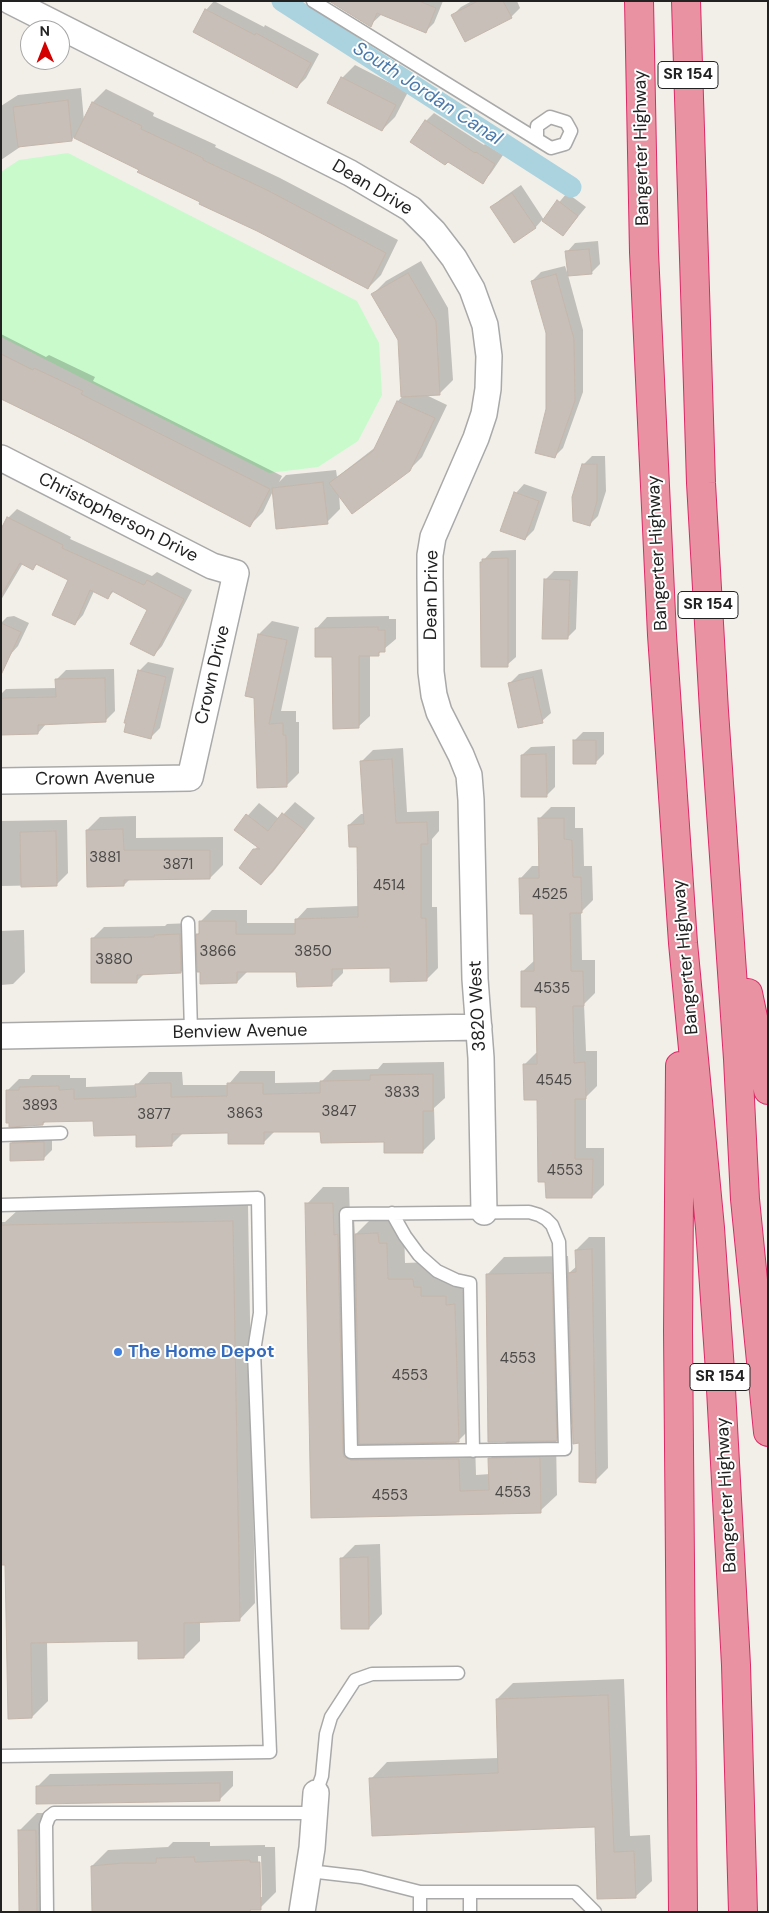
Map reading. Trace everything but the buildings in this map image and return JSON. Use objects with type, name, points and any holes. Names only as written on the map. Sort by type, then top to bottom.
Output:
[{"type":"highway","name":"Bangerter Highway","points":[[639,1],[644,252],[662,635],[683,942],[708,1209],[721,1381],[736,1665],[744,1912]]},
{"type":"highway","name":"SR 154","points":[[686,1],[701,483],[718,789],[729,915],[745,1199],[768,1432]]},
{"type":"highway","points":[[729,915],[768,1090]]},
{"type":"highway","points":[[683,942],[678,1182],[683,1912]]},
{"type":"street","name":"Dean Drive","points":[[10,1],[350,173],[410,209],[434,232],[454,258],[472,288],[485,325],[489,356],[488,389],[484,414],[476,438],[433,537],[430,562],[431,672],[434,695],[439,712],[469,775],[471,800]]},
{"type":"street","name":"Christopherson Drive","points":[[1,458],[212,566],[236,573]]},
{"type":"street","name":"Crown Drive","points":[[190,778],[236,573]]},
{"type":"street","name":"Crown Avenue","points":[[1,781],[190,778]]},
{"type":"street","name":"3820 West","points":[[471,800],[475,979],[479,1027],[484,1212]]},
{"type":"street","name":"Benview Avenue","points":[[1,1036],[479,1027]]},
{"type":"street","points":[[302,1912],[312,1848],[315,1803]]},
{"type":"lane","points":[[313,1],[537,139]]},
{"type":"lane","points":[[188,923],[191,1032]]},
{"type":"lane","points":[[1,1134],[61,1134]]},
{"type":"lane","points":[[1,1205],[258,1198],[260,1313],[254,1352],[270,1752],[1,1756]]},
{"type":"lane","points":[[529,1212],[539,1215],[552,1226],[559,1242],[565,1449],[351,1452],[346,1214],[392,1213],[529,1212]]},
{"type":"lane","points":[[392,1213],[405,1236],[419,1254],[437,1271],[456,1280],[470,1283],[473,1451]]},
{"type":"lane","points":[[47,1912],[46,1825],[49,1817],[54,1813],[315,1803],[322,1776],[326,1734],[331,1717],[355,1680],[372,1674],[458,1673]]},
{"type":"lane","points":[[309,1871],[360,1877],[420,1892],[575,1892],[595,1912]]},
{"type":"lane","points":[[420,1892],[420,1912]]},
{"type":"lane","points":[[470,1893],[470,1912]]},
{"type":"green space","points":[[68,153],[357,301],[379,343],[382,395],[358,441],[318,467],[269,473],[1,337],[1,172],[19,160]]},
{"type":"waterway","name":"South Jordan Canal","points":[[282,1],[571,187]]},
{"type":"place","name":"The Home Depot","points":[[118,1352]]}]
